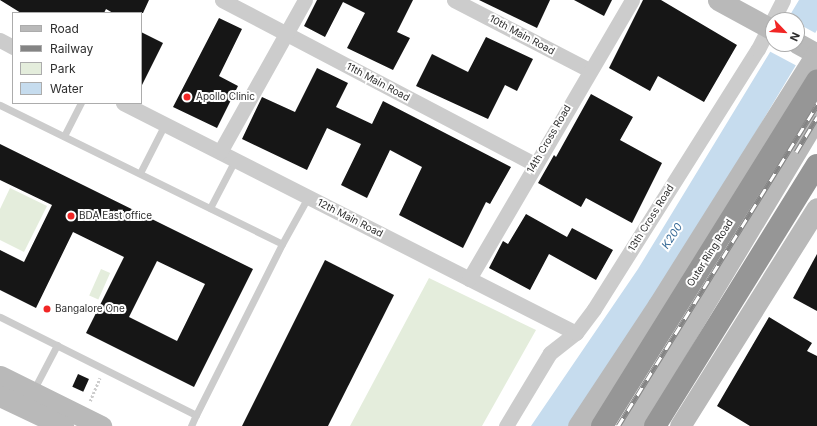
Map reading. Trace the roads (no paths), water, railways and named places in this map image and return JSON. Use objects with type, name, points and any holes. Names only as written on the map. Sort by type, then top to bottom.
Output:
[{"type":"highway","name":"Outer Ring Road","points":[[602,426],[616,406],[817,80]]},
{"type":"highway","points":[[655,426],[817,165]]},
{"type":"street","name":"11th Main Road","points":[[222,0],[534,164]]},
{"type":"street","points":[[220,152],[287,34],[304,0]]},
{"type":"street","name":"10th Main Road","points":[[454,0],[589,70]]},
{"type":"street","name":"14th Cross Road","points":[[469,279],[534,164],[632,0]]},
{"type":"street","points":[[718,0],[765,26]]},
{"type":"street","name":"13th Cross Road","points":[[778,12],[783,0]]},
{"type":"street","name":"13th Cross Road","points":[[506,426],[550,353],[576,333],[594,309],[765,38]]},
{"type":"street","points":[[0,40],[12,46]]},
{"type":"street","points":[[578,426],[658,305],[812,51]]},
{"type":"street","name":"12th Main Road","points":[[125,104],[576,333]]},
{"type":"street","points":[[631,426],[817,117]]},
{"type":"street","points":[[680,426],[817,208]]},
{"type":"street","points":[[0,376],[102,426]]},
{"type":"street","points":[[0,396],[63,426]]},
{"type":"lane","points":[[64,136],[80,104]]},
{"type":"lane","points":[[0,105],[282,244]]},
{"type":"lane","points":[[140,173],[165,124]]},
{"type":"lane","points":[[210,208],[235,160]]},
{"type":"lane","points":[[191,426],[282,244],[308,197]]},
{"type":"lane","points":[[0,317],[196,415]]},
{"type":"lane","points":[[33,391],[57,345]]},
{"type":"water","points":[[799,0],[817,0],[817,30],[805,50],[805,12],[792,12]]},
{"type":"water","name":"K200","points":[[770,52],[804,52],[666,282],[568,426],[531,426],[638,269]]},
{"type":"railway","points":[[618,426],[817,105]]},
{"type":"railway","points":[[796,152],[817,117]]},
{"type":"place","name":"Apollo Clinic","points":[[187,97]]},
{"type":"place","name":"BDA East office","points":[[71,216]]},
{"type":"place","name":"Bangalore One","points":[[47,309]]}]
